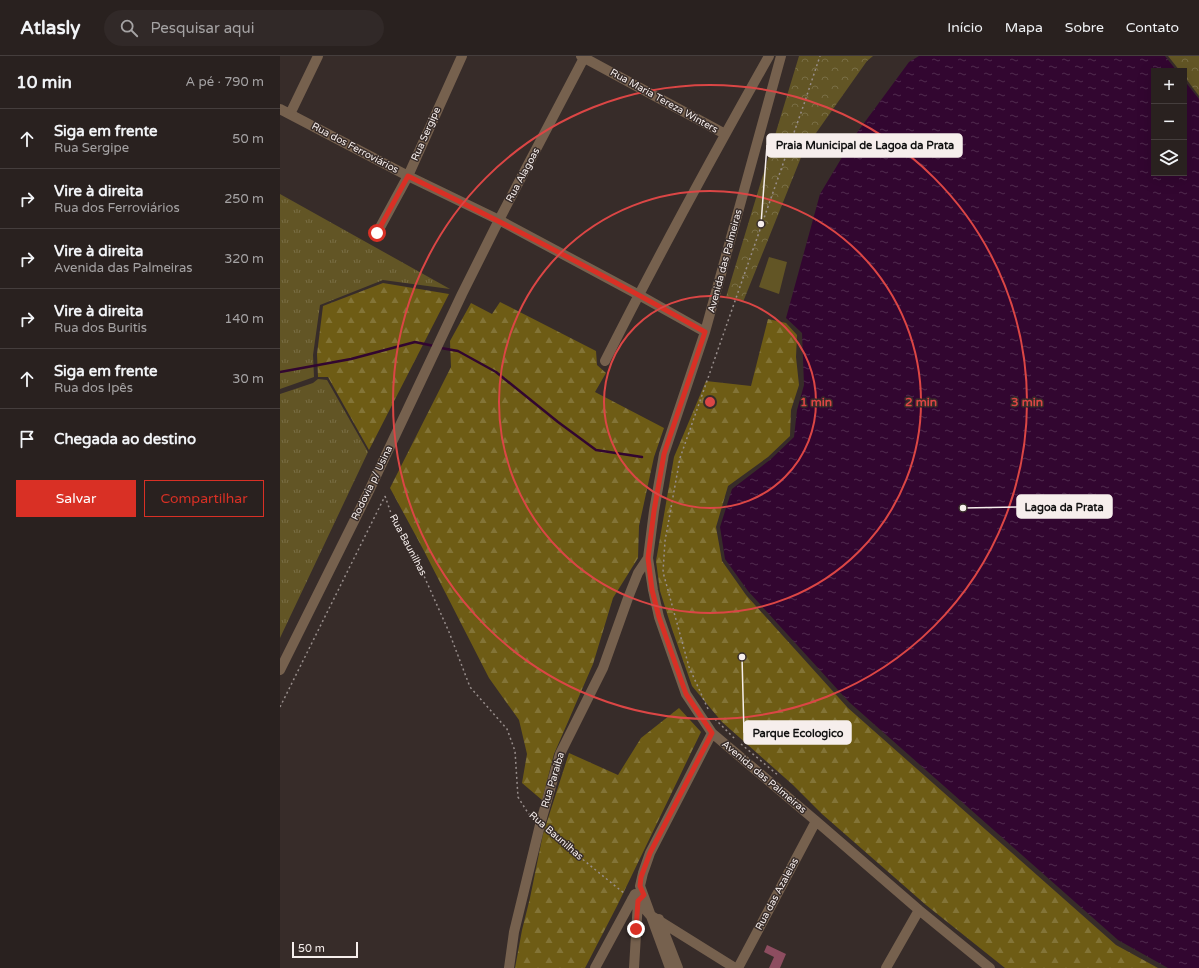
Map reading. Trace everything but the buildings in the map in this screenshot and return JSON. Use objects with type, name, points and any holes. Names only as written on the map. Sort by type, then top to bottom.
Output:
[{"type":"street","points":[[290,114],[318,56]]},
{"type":"street","name":"Rua Sergipe","points":[[377,233],[408,176],[462,56]]},
{"type":"street","points":[[605,361],[725,134],[769,56]]},
{"type":"street","name":"Avenida das Palmeiras","points":[[781,56],[705,332],[664,454],[654,511],[648,558],[652,590],[659,617],[686,694],[712,733],[919,910],[990,968]]},
{"type":"street","name":"Rua Maria Tereza Winters","points":[[583,57],[725,134]]},
{"type":"street","name":"Rua Alagoas","points":[[462,294],[583,57]]},
{"type":"street","name":"Rua dos Ferroviários","points":[[280,109],[408,176],[499,220],[705,332]]},
{"type":"street","name":"Rodovia p/ Usina","points":[[280,670],[368,493],[462,294]]},
{"type":"street","name":"Rua Paraiba","points":[[508,968],[516,925],[540,825],[560,754],[603,668],[638,573],[648,558]]},
{"type":"street","points":[[634,968],[641,891],[650,853],[712,733]]},
{"type":"street","name":"Rua das Azaleias","points":[[738,968],[816,821]]},
{"type":"street","points":[[641,891],[670,968]]},
{"type":"street","points":[[641,891],[660,920],[678,968]]},
{"type":"street","points":[[595,968],[641,891]]},
{"type":"street","points":[[886,968],[919,910]]},
{"type":"street","points":[[650,914],[735,968]]},
{"type":"path","points":[[735,739],[711,715],[689,667],[663,572],[665,541],[680,458],[820,56]]},
{"type":"path","name":"Rua Baunilhas","points":[[280,707],[385,496],[394,522],[412,549],[449,632],[470,686],[507,729],[515,751],[518,796],[528,813],[540,825],[641,891]]},
{"type":"path","points":[[741,744],[779,776]]},
{"type":"green space","points":[[799,56],[873,56],[867,61],[804,150],[743,302],[726,297]]},
{"type":"green space","points":[[1168,56],[1199,56],[1199,96],[1187,80],[1187,68],[1178,68]]},
{"type":"green space","points":[[280,194],[450,289],[383,280],[320,305],[313,355],[314,377],[280,389]]},
{"type":"green space","points":[[769,257],[787,262],[779,294],[759,287]]},
{"type":"green space","points":[[383,283],[449,294],[369,450],[328,377],[318,377],[317,354],[323,306]]},
{"type":"green space","points":[[500,302],[596,351],[597,365],[606,373],[595,392],[664,428],[654,457],[639,526],[638,558],[613,598],[593,664],[554,754],[542,800],[522,783],[527,754],[519,720],[489,678],[390,488],[451,367],[450,341],[471,303],[492,314]]},
{"type":"green space","points":[[768,319],[786,323],[797,335],[796,357],[799,385],[791,410],[790,436],[768,457],[728,486],[716,527],[722,561],[746,595],[848,708],[1116,945],[1158,968],[1005,968],[926,905],[822,814],[793,785],[722,722],[692,686],[660,591],[656,561],[674,457],[706,381],[751,386]]},
{"type":"green space","points":[[318,379],[327,380],[368,452],[280,638],[280,394],[313,383]]},
{"type":"green space","points":[[679,708],[701,732],[618,904],[585,968],[515,968],[543,834],[569,753],[618,775],[641,738]]},
{"type":"water","points":[[919,56],[1165,56],[1175,68],[1151,68],[1151,176],[1187,176],[1187,84],[1199,99],[1199,968],[1168,968],[1118,940],[849,702],[748,591],[725,559],[720,527],[732,489],[771,459],[794,437],[797,410],[804,385],[802,333],[786,318],[820,194],[856,134],[909,62]]},
{"type":"waterway","points":[[280,372],[351,359],[415,342],[434,346]]},
{"type":"waterway","points":[[441,348],[458,351],[496,372],[558,422],[596,450],[642,457]]},
{"type":"place","name":"Praia Municipal de Lagoa da Prata","points":[[761,224]]},
{"type":"place","name":"Lagoa da Prata","points":[[963,508]]},
{"type":"place","name":"Parque Ecologico","points":[[742,657]]},
{"type":"route","points":[[377,233],[408,176],[499,220],[705,332],[664,454],[654,511],[648,558],[652,590],[659,617],[686,694],[712,733],[650,853],[641,877],[640,886],[644,895],[638,901],[636,929]]}]
